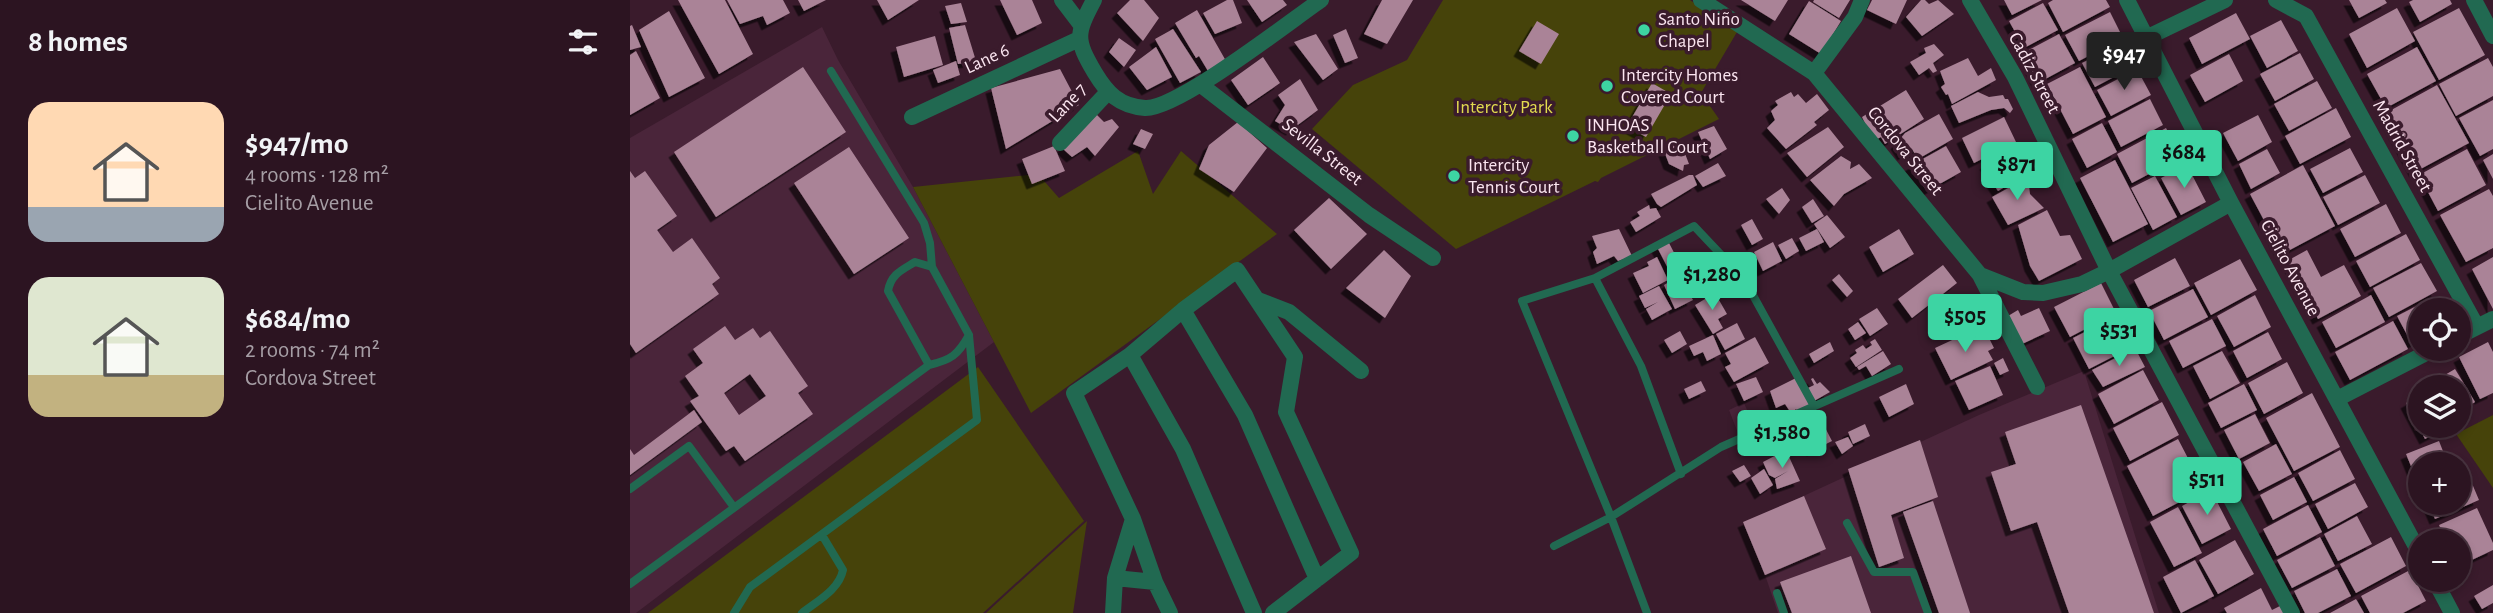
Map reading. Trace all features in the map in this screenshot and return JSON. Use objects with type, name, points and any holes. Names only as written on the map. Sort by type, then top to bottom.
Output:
[{"type":"street","points":[[1062,0],[1080,32],[1088,61],[1107,93],[1130,105],[1147,108],[1163,105],[1201,85],[1321,0]]},
{"type":"street","points":[[1080,32],[1094,0]]},
{"type":"street","name":"Cordova Street","points":[[1701,0],[1721,5],[1814,73],[1980,275],[2023,292],[2043,293],[2082,284],[2231,203]]},
{"type":"street","points":[[1814,73],[1856,17],[1862,0]]},
{"type":"street","name":"Cadiz Street","points":[[1970,0],[2015,77],[2109,271],[2292,613]]},
{"type":"street","name":"Cielito Avenue","points":[[2127,0],[2231,203],[2408,532]]},
{"type":"street","points":[[2146,38],[2225,0]]},
{"type":"street","name":"Madrid Street","points":[[2276,0],[2306,16],[2477,327]]},
{"type":"street","points":[[2474,0],[2493,36]]},
{"type":"street","name":"Lane 6","points":[[912,117],[1080,32]]},
{"type":"street","name":"Sevilla Street","points":[[1201,85],[1369,215],[1426,254]]},
{"type":"street","name":"Lane 7","points":[[1060,143],[1107,93]]},
{"type":"street","points":[[1170,613],[1155,582],[1133,519],[1074,393],[1130,355],[1183,310],[1237,270],[1296,357]]},
{"type":"street","points":[[1980,275],[2037,387]]},
{"type":"street","points":[[1258,300],[1289,312],[1361,371]]},
{"type":"street","points":[[1183,310],[1245,415],[1317,579]]},
{"type":"street","points":[[2471,330],[2493,319]]},
{"type":"street","points":[[1273,613],[1351,553],[1286,412],[1296,357],[1321,338]]},
{"type":"street","points":[[1130,355],[1183,449],[1254,613]]},
{"type":"street","points":[[2337,399],[2411,361]]},
{"type":"street","points":[[1113,613],[1115,579],[1133,519]]},
{"type":"street","points":[[1115,579],[1155,582]]},
{"type":"street","points":[[2440,592],[2448,612]]},
{"type":"lane","points":[[734,613],[750,587],[977,420],[969,335],[932,267],[930,243],[924,223],[831,71]]},
{"type":"lane","points":[[1647,613],[1611,517],[1522,300],[1595,278],[1694,226],[1744,279],[1814,407]]},
{"type":"lane","points":[[929,365],[888,291],[895,274],[915,262],[932,267]]},
{"type":"lane","points":[[1595,278],[1641,366],[1681,474]]},
{"type":"lane","points":[[630,584],[929,365],[944,362],[960,352],[969,335]]},
{"type":"lane","points":[[1553,546],[1611,517],[1721,447],[1899,369]]},
{"type":"lane","points":[[630,489],[689,446],[733,506]]},
{"type":"lane","points":[[1847,523],[1874,572],[1913,572],[1928,613]]},
{"type":"lane","points":[[802,613],[834,588],[841,579],[843,570],[822,535]]},
{"type":"lane","points":[[1777,593],[1784,613]]},
{"type":"shaded area","points":[[822,27],[838,60],[913,187],[994,342],[636,613],[630,613],[630,138]]},
{"type":"shaded area","points":[[2084,371],[2159,613],[1778,613],[1747,522],[1979,415]]},
{"type":"shaded area","points":[[1744,403],[1754,426],[1738,433],[1729,410]]},
{"type":"green space","name":"Intercity Park","points":[[1443,0],[1690,0],[1737,32],[1701,93],[1719,119],[1601,178],[1598,182],[1595,181],[1456,249],[1312,129],[1353,85],[1407,60]]},
{"type":"green space","points":[[1138,151],[1153,194],[1181,151],[1277,234],[1031,413],[913,187],[1038,174],[1059,198]]},
{"type":"green space","points":[[978,367],[1084,521],[983,613],[648,613]]},
{"type":"green space","points":[[2493,415],[2493,488],[2471,452],[2459,438],[2471,438],[2471,426]]},
{"type":"green space","points":[[1087,521],[1073,613],[986,613]]},
{"type":"building","points":[[678,0],[725,0],[753,54],[719,74]]},
{"type":"building","points":[[727,0],[783,0],[790,13],[767,25],[763,16],[740,24]]},
{"type":"building","points":[[798,0],[826,0],[804,11]]},
{"type":"building","points":[[877,0],[919,0],[888,20]]},
{"type":"building","points":[[1000,0],[1032,0],[1042,23],[1017,35]]},
{"type":"building","points":[[1130,0],[1144,0],[1159,18],[1143,41],[1117,13]]},
{"type":"building","points":[[1227,0],[1233,0],[1242,23],[1215,34],[1203,13]]},
{"type":"building","points":[[1247,0],[1283,0],[1287,5],[1262,22]]},
{"type":"building","points":[[1382,0],[1413,0],[1387,44],[1364,34]]},
{"type":"building","points":[[1741,0],[1788,0],[1775,21]]},
{"type":"building","points":[[1850,0],[1839,18],[1813,2]]},
{"type":"building","points":[[1872,0],[1907,0],[1896,24],[1867,10]]},
{"type":"building","points":[[1921,0],[1929,4],[1938,0],[1954,14],[1922,36],[1906,17]]},
{"type":"building","points":[[2004,0],[2042,0],[2012,15]]},
{"type":"building","points":[[2053,0],[2106,0],[2110,7],[2063,32],[2048,3]]},
{"type":"building","points":[[2349,0],[2385,0],[2387,3],[2359,18]]},
{"type":"building","points":[[2450,0],[2452,4],[2420,22],[2409,2]]},
{"type":"building","points":[[1809,1],[1841,21],[1821,54],[1789,34]]},
{"type":"building","points":[[961,3],[967,22],[951,24],[945,6]]},
{"type":"building","points":[[2043,3],[2058,30],[2024,48],[2009,21]]},
{"type":"building","points":[[2397,8],[2415,41],[2367,68],[2349,34]]},
{"type":"building","points":[[2459,8],[2485,55],[2439,80],[2413,32]]},
{"type":"building","points":[[1197,10],[1226,61],[1208,71],[1199,56],[1196,58],[1175,23]]},
{"type":"building","points":[[669,11],[705,78],[669,97],[639,30]]},
{"type":"building","points":[[2110,12],[2123,38],[2079,61],[2065,35]]},
{"type":"building","points":[[2236,13],[2250,39],[2202,64],[2189,38]]},
{"type":"building","points":[[2281,20],[2298,51],[2267,68],[2250,36]]},
{"type":"building","points":[[1537,21],[1559,34],[1541,64],[1519,51]]},
{"type":"building","points":[[632,25],[641,47],[630,50],[630,26]]},
{"type":"building","points":[[965,25],[976,61],[958,64],[949,28]]},
{"type":"building","points":[[1173,29],[1201,72],[1180,83],[1155,39]]},
{"type":"building","points":[[1346,29],[1358,58],[1345,63],[1333,35]]},
{"type":"building","points":[[1316,34],[1338,69],[1323,80],[1294,42]]},
{"type":"building","points":[[2059,34],[2075,63],[2038,83],[2023,53]]},
{"type":"building","points":[[935,36],[943,65],[904,77],[896,47]]},
{"type":"building","points":[[1119,38],[1136,50],[1124,67],[1109,52]]},
{"type":"building","points":[[2123,42],[2135,66],[2095,87],[2082,63]]},
{"type":"building","points":[[1934,44],[1944,55],[1933,63],[1937,71],[1933,73],[1929,68],[1919,75],[1910,62],[1926,53],[1924,48]]},
{"type":"building","points":[[1156,47],[1172,77],[1147,90],[1129,67]]},
{"type":"building","points":[[2417,47],[2436,81],[2386,108],[2367,74]]},
{"type":"building","points":[[636,51],[660,98],[630,115],[630,55]]},
{"type":"building","points":[[2300,53],[2314,79],[2275,101],[2260,74]]},
{"type":"building","points":[[2229,54],[2243,81],[2205,102],[2190,75]]},
{"type":"building","points":[[1263,57],[1280,83],[1248,105],[1231,80]]},
{"type":"building","points":[[1968,58],[1978,76],[1991,68],[1996,80],[1952,104],[1941,87],[1945,84],[1940,71]]},
{"type":"building","points":[[2488,58],[2493,67],[2493,96],[2456,116],[2439,84]]},
{"type":"building","points":[[956,61],[960,75],[938,83],[933,70]]},
{"type":"building","points":[[803,67],[846,132],[716,217],[674,152]]},
{"type":"building","points":[[2080,67],[2106,117],[2073,134],[2047,84]]},
{"type":"building","points":[[1060,69],[1079,105],[1006,149],[991,88]]},
{"type":"building","points":[[2137,69],[2151,95],[2111,116],[2097,90]]},
{"type":"building","points":[[1300,79],[1318,110],[1291,130],[1275,121],[1285,105],[1278,95]]},
{"type":"building","points":[[2317,81],[2332,108],[2289,131],[2274,104]]},
{"type":"building","points":[[1652,83],[1671,94],[1646,137],[1627,126]]},
{"type":"building","points":[[2437,85],[2469,143],[2415,172],[2384,114]]},
{"type":"building","points":[[1906,90],[1924,119],[1885,144],[1881,137],[1875,140],[1864,128],[1862,117]]},
{"type":"building","points":[[1791,92],[1794,97],[1798,94],[1806,103],[1817,94],[1829,110],[1814,122],[1817,125],[1786,149],[1767,128],[1775,120],[1771,111],[1778,105],[1775,101]]},
{"type":"building","points":[[1978,92],[1989,97],[2003,95],[2013,109],[2010,113],[2004,108],[1991,110],[1959,123],[1951,106]]},
{"type":"building","points":[[2150,99],[2163,125],[2121,147],[2108,121]]},
{"type":"building","points":[[2493,100],[2493,149],[2480,156],[2459,118]]},
{"type":"building","points":[[2336,108],[2351,137],[2300,164],[2285,136]]},
{"type":"building","points":[[1096,114],[1104,122],[1112,119],[1119,127],[1095,156],[1087,147],[1072,157],[1062,148]]},
{"type":"building","points":[[1939,114],[1953,139],[1918,159],[1912,149],[1903,155],[1896,144],[1905,133]]},
{"type":"building","points":[[2258,115],[2272,142],[2238,161],[2223,133]]},
{"type":"building","points":[[2004,117],[2016,142],[1974,163],[1962,138]]},
{"type":"building","points":[[1238,122],[1267,148],[1234,192],[1199,169],[1209,145]]},
{"type":"building","points":[[2102,123],[2117,152],[2087,168],[2072,139]]},
{"type":"building","points":[[1714,126],[1727,149],[1710,159],[1698,132]]},
{"type":"building","points":[[1828,127],[1844,147],[1807,177],[1787,153]]},
{"type":"building","points":[[2166,128],[2181,157],[2132,183],[2117,154]]},
{"type":"building","points":[[1141,129],[1153,134],[1145,149],[1133,144]]},
{"type":"building","points":[[1675,143],[1681,143],[1689,164],[1684,165],[1683,171],[1669,164],[1664,151]]},
{"type":"building","points":[[1054,146],[1065,171],[1032,184],[1022,159]]},
{"type":"building","points":[[1946,146],[1961,172],[1927,191],[1910,166]]},
{"type":"building","points":[[849,147],[909,238],[854,274],[794,183]]},
{"type":"building","points":[[2350,148],[2363,172],[2323,193],[2310,169]]},
{"type":"building","points":[[2267,149],[2280,173],[2251,189],[2239,164]]},
{"type":"building","points":[[2467,149],[2486,185],[2438,211],[2419,175]]},
{"type":"building","points":[[2015,151],[2028,173],[1998,191],[1985,164]]},
{"type":"building","points":[[2493,154],[2493,179],[2483,160]]},
{"type":"building","points":[[1841,156],[1851,162],[1850,169],[1859,164],[1872,178],[1844,194],[1834,206],[1810,180]]},
{"type":"building","points":[[2115,160],[2148,224],[2113,242],[2080,178]]},
{"type":"building","points":[[1718,163],[1726,176],[1703,187],[1695,176]]},
{"type":"building","points":[[2187,165],[2206,202],[2181,215],[2161,178]]},
{"type":"building","points":[[2303,165],[2335,226],[2282,254],[2250,194]]},
{"type":"building","points":[[630,171],[635,178],[645,171],[677,216],[657,230],[673,252],[692,238],[720,278],[712,284],[719,294],[636,353],[630,344]]},
{"type":"building","points":[[1693,175],[1697,185],[1661,207],[1657,204],[1651,194]]},
{"type":"building","points":[[2365,175],[2380,203],[2338,225],[2323,197]]},
{"type":"building","points":[[2155,176],[2177,217],[2153,230],[2131,188]]},
{"type":"building","points":[[2028,177],[2030,194],[2044,208],[2008,225],[1992,197]]},
{"type":"building","points":[[1782,188],[1790,200],[1779,214],[1766,199]]},
{"type":"building","points":[[2489,189],[2493,196],[2493,248],[2466,262],[2440,215]]},
{"type":"building","points":[[1329,198],[1367,234],[1331,269],[1294,230]]},
{"type":"building","points":[[1813,199],[1824,216],[1812,223],[1802,207]]},
{"type":"building","points":[[2386,204],[2401,233],[2355,257],[2340,229]]},
{"type":"building","points":[[1649,205],[1650,209],[1656,208],[1661,217],[1636,232],[1630,222],[1640,216],[1637,212]]},
{"type":"building","points":[[2047,210],[2060,236],[2070,235],[2082,259],[2039,281],[2030,266],[2018,225]]},
{"type":"building","points":[[1827,215],[1845,237],[1830,248],[1814,224]]},
{"type":"building","points":[[1752,219],[1763,239],[1752,245],[1741,225]]},
{"type":"building","points":[[1619,229],[1632,256],[1618,261],[1614,256],[1597,264],[1593,252],[1597,248],[1592,236]]},
{"type":"building","points":[[1817,229],[1824,242],[1806,251],[1799,238]]},
{"type":"building","points":[[1899,229],[1914,254],[1883,272],[1869,247]]},
{"type":"building","points":[[2406,234],[2420,260],[2370,287],[2356,261]]},
{"type":"building","points":[[1792,238],[1799,251],[1786,259],[1778,245]]},
{"type":"building","points":[[1668,241],[1683,270],[1672,276],[1657,247]]},
{"type":"building","points":[[1773,242],[1782,261],[1763,271],[1754,252]]},
{"type":"building","points":[[1384,250],[1411,276],[1385,318],[1346,288]]},
{"type":"building","points":[[2307,250],[2321,277],[2344,265],[2361,296],[2318,319],[2287,261]]},
{"type":"building","points":[[1657,257],[1668,280],[1643,293],[1633,273],[1649,266],[1647,262]]},
{"type":"building","points":[[2493,257],[2493,309],[2472,269]]},
{"type":"building","points":[[2175,258],[2190,286],[2148,307],[2134,280]]},
{"type":"building","points":[[2240,259],[2257,290],[2211,315],[2194,283]]},
{"type":"building","points":[[1720,261],[1725,269],[1730,268],[1736,283],[1707,292],[1696,266]]},
{"type":"building","points":[[2421,263],[2437,291],[2424,298],[2408,298],[2408,307],[2389,317],[2373,288]]},
{"type":"building","points":[[1943,265],[1957,283],[1912,318],[1898,299]]},
{"type":"building","points":[[1839,274],[1853,291],[1847,297],[1832,280]]},
{"type":"building","points":[[1674,279],[1676,283],[1682,280],[1693,300],[1675,309],[1664,285]]},
{"type":"building","points":[[2101,283],[2116,313],[2070,337],[2054,307]]},
{"type":"building","points":[[1659,286],[1672,309],[1652,320],[1646,309],[1658,302],[1645,308],[1639,296]]},
{"type":"building","points":[[2193,289],[2208,317],[2164,340],[2149,311]]},
{"type":"building","points":[[1715,293],[1727,314],[1718,319],[1723,328],[1713,334],[1695,305]]},
{"type":"building","points":[[2255,295],[2271,327],[2234,347],[2217,316]]},
{"type":"building","points":[[2371,295],[2385,322],[2336,348],[2322,322]]},
{"type":"building","points":[[1877,308],[1888,324],[1870,336],[1859,319]]},
{"type":"building","points":[[2039,308],[2050,331],[2022,344],[2008,316],[2018,310],[2021,316]]},
{"type":"building","points":[[2408,310],[2408,337],[2397,316]]},
{"type":"building","points":[[2116,316],[2132,347],[2089,369],[2073,338]]},
{"type":"building","points":[[2212,319],[2226,346],[2183,368],[2169,341]]},
{"type":"building","points":[[2393,321],[2408,349],[2350,380],[2335,352]]},
{"type":"building","points":[[1858,322],[1866,333],[1855,340],[1848,329]]},
{"type":"building","points":[[1737,323],[1745,339],[1725,350],[1716,334]]},
{"type":"building","points":[[725,326],[735,340],[753,328],[760,338],[770,331],[808,386],[798,393],[813,414],[745,461],[734,446],[726,451],[690,401],[699,396],[685,376],[703,363],[693,349]],"holes":[[[750,374],[766,396],[739,415],[724,393]]]},
{"type":"building","points":[[1978,328],[1982,338],[1988,336],[1994,348],[1988,351],[1993,360],[1951,380],[1935,348]]},
{"type":"building","points":[[1680,331],[1687,344],[1672,353],[1664,340]]},
{"type":"building","points":[[2268,332],[2282,359],[2247,378],[2233,351]]},
{"type":"building","points":[[1713,335],[1721,354],[1707,361],[1703,352],[1694,356],[1689,346]]},
{"type":"building","points":[[1755,337],[1769,363],[1734,382],[1725,367],[1731,364],[1725,353]]},
{"type":"building","points":[[1875,339],[1882,350],[1856,367],[1850,358],[1857,353],[1855,350],[1863,345],[1866,349]]},
{"type":"building","points":[[1830,342],[1834,351],[1814,363],[1809,354]]},
{"type":"building","points":[[2488,342],[2493,352],[2493,393],[2480,399],[2471,381],[2471,375],[2468,375],[2461,361],[2471,361],[2471,351]]},
{"type":"building","points":[[2135,348],[2145,367],[2103,387],[2092,370]]},
{"type":"building","points":[[1883,351],[1891,364],[1872,376],[1866,366],[1859,370],[1857,367]]},
{"type":"building","points":[[2222,351],[2240,383],[2210,399],[2193,366]]},
{"type":"building","points":[[2003,358],[2009,371],[2000,375],[1994,363]]},
{"type":"building","points":[[2287,362],[2303,393],[2264,414],[2248,383]]},
{"type":"building","points":[[1990,366],[2003,395],[1969,410],[1955,381]]},
{"type":"building","points":[[2455,369],[2459,375],[2445,375]]},
{"type":"building","points":[[2143,370],[2159,400],[2114,424],[2098,394]]},
{"type":"building","points":[[1756,377],[1763,392],[1744,401],[1736,384]]},
{"type":"building","points":[[1796,378],[1811,406],[1798,412],[1796,409],[1791,413],[1785,404],[1776,408],[1770,391]]},
{"type":"building","points":[[1811,379],[1830,392],[1814,401],[1808,388],[1814,385]]},
{"type":"building","points":[[1701,381],[1706,391],[1689,399],[1684,389]]},
{"type":"building","points":[[1906,384],[1914,404],[1889,417],[1879,397]]},
{"type":"building","points":[[2244,384],[2257,410],[2221,428],[2208,403]]},
{"type":"building","points":[[2312,393],[2340,447],[2294,471],[2266,418]]},
{"type":"building","points":[[2162,402],[2179,435],[2130,461],[2113,428]]},
{"type":"building","points":[[2081,405],[2154,613],[2069,613],[2037,522],[2011,531],[1991,472],[2016,464],[2005,432]]},
{"type":"building","points":[[694,410],[702,422],[630,475],[630,449],[634,455]]},
{"type":"building","points":[[1817,412],[1832,441],[1812,451],[1797,422]]},
{"type":"building","points":[[2255,414],[2270,443],[2239,459],[2224,430]]},
{"type":"building","points":[[1865,424],[1870,436],[1853,444],[1848,432]]},
{"type":"building","points":[[1848,437],[1853,446],[1842,454],[1835,442]]},
{"type":"building","points":[[2178,439],[2204,489],[2153,516],[2127,466]]},
{"type":"building","points":[[1920,440],[1938,497],[1891,515],[1904,558],[1879,567],[1848,469]]},
{"type":"building","points":[[2439,441],[2443,452],[2411,452]]},
{"type":"building","points":[[2276,444],[2292,474],[2259,491],[2243,462]]},
{"type":"building","points":[[1786,450],[1800,481],[1777,489],[1775,479],[1788,471],[1775,478],[1769,475],[1763,462]]},
{"type":"building","points":[[2340,450],[2355,479],[2313,501],[2298,473]]},
{"type":"building","points":[[1744,465],[1751,476],[1740,482],[1732,471]]},
{"type":"building","points":[[1764,469],[1773,485],[1760,494],[1751,478]]},
{"type":"building","points":[[2294,477],[2307,502],[2273,520],[2260,495]]},
{"type":"building","points":[[2471,481],[2479,500],[2471,503]]},
{"type":"building","points":[[2355,483],[2368,507],[2328,529],[2315,504]]},
{"type":"building","points":[[2211,490],[2231,529],[2202,544],[2182,506]]},
{"type":"building","points":[[1804,496],[1826,549],[1765,575],[1743,522]]},
{"type":"building","points":[[1933,501],[1970,613],[1939,613],[1903,512]]},
{"type":"building","points":[[2308,505],[2322,532],[2277,556],[2263,529]]},
{"type":"building","points":[[2178,507],[2202,553],[2174,567],[2150,522]]},
{"type":"building","points":[[2477,508],[2493,543],[2493,550],[2471,560],[2471,529],[2441,529],[2439,525],[2461,515],[2471,515],[2471,511]]},
{"type":"building","points":[[2357,516],[2372,544],[2338,561],[2324,534]]},
{"type":"building","points":[[2320,537],[2335,566],[2292,588],[2277,560]]},
{"type":"building","points":[[2391,537],[2406,566],[2356,593],[2340,564]]},
{"type":"building","points":[[2235,540],[2254,574],[2218,594],[2199,560]]},
{"type":"building","points":[[1851,556],[1871,613],[1792,613],[1780,582]]},
{"type":"building","points":[[2195,560],[2214,596],[2181,613],[2163,577]]},
{"type":"building","points":[[2337,569],[2351,596],[2318,613],[2305,613],[2294,591]]},
{"type":"building","points":[[2408,571],[2408,592],[2421,592],[2426,601],[2403,613],[2370,613],[2361,596]]},
{"type":"building","points":[[2493,585],[2493,603],[2482,609],[2474,596]]},
{"type":"building","points":[[2261,588],[2272,610],[2280,606],[2284,613],[2227,613],[2224,608]]},
{"type":"building","points":[[2356,599],[2364,613],[2330,613]]},
{"type":"place","name":"Santo Niño Chapel","points":[[1644,30]]},
{"type":"place","name":"Intercity Homes Covered Court","points":[[1607,86]]},
{"type":"place","name":"INHOAS Basketball Court","points":[[1573,136]]},
{"type":"place","name":"Intercity Tennis Court","points":[[1454,176]]}]
